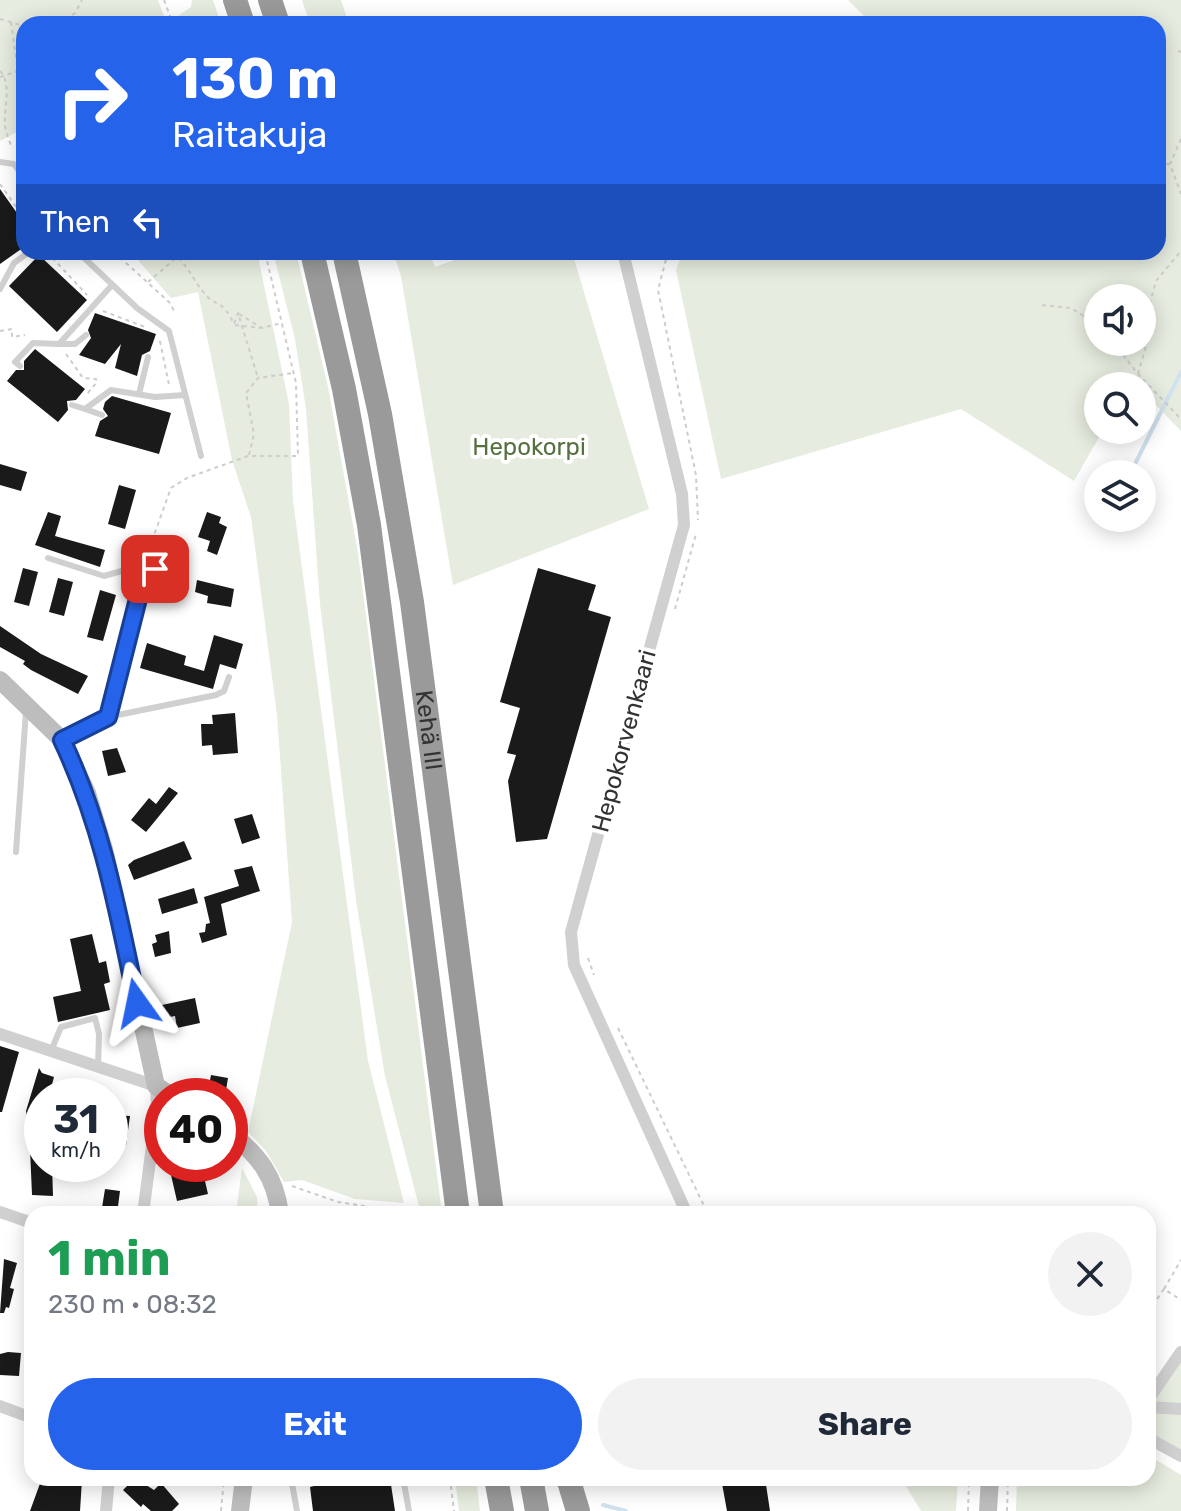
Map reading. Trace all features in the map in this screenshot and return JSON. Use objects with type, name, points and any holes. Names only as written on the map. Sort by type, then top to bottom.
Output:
[{"type":"highway","name":"Kehä III","points":[[314,260],[344,389],[371,539],[457,1206]]},
{"type":"highway","name":"Kehä III","points":[[346,260],[398,510],[491,1206]]},
{"type":"highway","points":[[468,1041],[491,1122],[507,1206]]},
{"type":"highway","points":[[497,1486],[499,1511]]},
{"type":"highway","points":[[532,1486],[537,1511]]},
{"type":"highway","points":[[570,1486],[578,1511]]},
{"type":"street","name":"Hepokorvenkaari","points":[[625,260],[682,494],[684,525],[571,932],[574,965],[683,1206]]},
{"type":"street","points":[[62,740],[108,717],[142,583],[155,569]]},
{"type":"street","points":[[0,680],[62,740],[87,793],[104,849],[154,1078]]},
{"type":"street","points":[[0,1034],[144,1082]]},
{"type":"street","points":[[248,1150],[268,1170],[276,1188],[279,1206]]},
{"type":"street","points":[[144,1206],[147,1182]]},
{"type":"street","points":[[0,1212],[24,1220]]},
{"type":"street","points":[[1156,1388],[1181,1352]]},
{"type":"street","points":[[0,1406],[24,1415]]},
{"type":"street","points":[[1156,1407],[1181,1409]]},
{"type":"street","points":[[1156,1442],[1181,1456]]},
{"type":"street","points":[[106,1511],[108,1486]]},
{"type":"street","points":[[240,1511],[243,1486]]},
{"type":"street","points":[[988,1511],[990,1486]]},
{"type":"lane","points":[[0,289],[18,260]]},
{"type":"lane","points":[[86,260],[169,331],[201,456]]},
{"type":"lane","points":[[59,344],[112,285]]},
{"type":"lane","points":[[20,366],[15,362],[33,343],[75,344],[86,335]]},
{"type":"lane","points":[[139,394],[148,357]]},
{"type":"lane","points":[[78,408],[105,391],[172,397],[185,395]]},
{"type":"lane","points":[[78,408],[102,415]]},
{"type":"lane","points":[[48,558],[104,576],[143,565],[155,569]]},
{"type":"lane","points":[[108,717],[216,695],[224,691],[229,677]]},
{"type":"lane","points":[[16,852],[27,704]]},
{"type":"lane","points":[[51,1051],[61,1027],[95,1018],[99,1034],[98,1067]]},
{"type":"lane","points":[[292,1486],[297,1511]]},
{"type":"lane","points":[[404,1486],[409,1511]]},
{"type":"path","points":[[71,16],[82,0]]},
{"type":"path","points":[[0,19],[16,24]]},
{"type":"path","points":[[11,22],[16,57]]},
{"type":"path","points":[[0,71],[4,127],[12,148]]},
{"type":"path","points":[[1181,139],[1170,164],[1181,194]]},
{"type":"path","points":[[1166,164],[1170,164]]},
{"type":"path","points":[[0,184],[16,207]]},
{"type":"path","points":[[1139,372],[1152,325],[1150,303],[1156,281],[1181,251]]},
{"type":"path","points":[[55,260],[111,315],[146,328]]},
{"type":"path","points":[[123,260],[170,303],[175,313]]},
{"type":"path","points":[[148,282],[173,260]]},
{"type":"path","points":[[182,260],[196,276],[205,295],[226,306],[234,324]]},
{"type":"path","points":[[155,569],[149,549],[171,488],[187,478],[248,456],[298,456],[294,373],[267,260]]},
{"type":"path","points":[[666,260],[658,290],[696,475],[698,521]]},
{"type":"path","points":[[1042,305],[1071,308],[1084,316]]},
{"type":"path","points":[[234,324],[238,313]]},
{"type":"path","points":[[238,313],[262,328]]},
{"type":"path","points":[[238,313],[258,378]]},
{"type":"path","points":[[234,324],[262,328],[282,323]]},
{"type":"path","points":[[0,331],[12,329],[12,337],[28,334]]},
{"type":"path","points":[[158,332],[172,397]]},
{"type":"path","points":[[59,344],[83,378],[97,382],[78,408]]},
{"type":"path","points":[[1124,356],[1136,372]]},
{"type":"path","points":[[248,456],[254,434],[246,393],[258,378],[294,373]]},
{"type":"path","points":[[1156,393],[1181,419]]},
{"type":"path","points":[[673,617],[696,534]]},
{"type":"path","points":[[584,950],[595,977]]},
{"type":"path","points":[[618,1027],[704,1206]]},
{"type":"path","points":[[297,1186],[338,1202],[364,1206]]},
{"type":"path","points":[[1156,1300],[1181,1260]]},
{"type":"path","points":[[1164,1289],[1181,1300]]},
{"type":"path","points":[[221,1511],[223,1486]]},
{"type":"path","points":[[451,1486],[454,1511]]},
{"type":"path","points":[[968,1511],[969,1486]]},
{"type":"path","points":[[1007,1511],[1008,1486]]},
{"type":"green space","points":[[0,0],[158,0],[164,16],[16,16],[16,132],[0,141]]},
{"type":"green space","points":[[192,0],[213,0],[218,16],[178,16],[191,7]]},
{"type":"green space","points":[[302,0],[341,0],[346,16],[307,16]]},
{"type":"green space","points":[[848,0],[1181,0],[1181,431],[1156,405],[1156,372],[1084,372],[1084,444],[1095,444],[1074,481],[961,409],[721,479],[676,270],[680,260],[1166,260],[1166,16],[864,16]]},
{"type":"green space","points":[[138,260],[259,260],[289,404],[293,501],[368,1061],[404,1203],[355,1199],[302,1180],[284,1182],[266,1151],[248,1132],[292,922],[277,715],[251,517],[232,460],[198,292],[171,298]]},
{"type":"green space","points":[[275,260],[298,260],[328,387],[358,553],[441,1206],[419,1206],[385,1076],[356,900],[320,604],[306,409],[295,339]]},
{"type":"green space","name":"Hepokorpi","points":[[396,260],[432,260],[435,267],[455,260],[574,260],[649,509],[453,585],[401,276]]},
{"type":"green space","points":[[248,1180],[257,1197],[258,1206],[237,1206],[240,1182]]},
{"type":"green space","points":[[1181,1359],[1181,1449],[1156,1436],[1156,1395]]},
{"type":"green space","points":[[1156,1460],[1181,1475],[1181,1511],[1016,1511],[1017,1486],[1156,1486]]},
{"type":"green space","points":[[456,1486],[477,1486],[480,1511],[459,1511]]},
{"type":"green space","points":[[906,1486],[958,1486],[956,1511],[921,1511]]},
{"type":"building","points":[[0,189],[16,212],[16,253],[0,264]]},
{"type":"building","points":[[34,260],[44,260],[87,300],[57,332],[9,286]]},
{"type":"building","points":[[95,313],[156,334],[150,351],[142,355],[137,376],[115,368],[121,344],[105,364],[79,355],[91,338],[88,330]]},
{"type":"building","points":[[35,349],[85,389],[76,400],[67,401],[68,410],[58,422],[7,381],[16,370],[24,370],[24,361]]},
{"type":"building","points":[[112,396],[171,413],[159,454],[95,436],[100,421],[108,416],[103,409]]},
{"type":"building","points":[[0,464],[27,472],[21,491],[0,485]]},
{"type":"building","points":[[119,485],[136,490],[125,529],[108,524]]},
{"type":"building","points":[[48,512],[61,516],[55,536],[105,550],[100,567],[35,545]]},
{"type":"building","points":[[207,512],[221,517],[219,523],[227,527],[217,555],[207,551],[210,541],[198,537]]},
{"type":"building","points":[[23,568],[38,572],[29,606],[14,602]]},
{"type":"building","points":[[538,568],[596,585],[588,610],[611,617],[547,839],[516,842],[508,781],[516,755],[507,753],[520,708],[500,702]]},
{"type":"building","points":[[58,578],[73,582],[64,616],[49,612]]},
{"type":"building","points":[[197,580],[234,589],[231,607],[207,603],[208,596],[195,592]]},
{"type":"building","points":[[100,590],[116,595],[103,641],[87,637]]},
{"type":"building","points":[[0,626],[41,654],[88,676],[78,694],[31,670],[23,664],[25,661],[0,647]]},
{"type":"building","points":[[214,635],[243,644],[236,669],[220,664],[213,689],[140,668],[147,643],[186,656],[184,665],[204,671]]},
{"type":"building","points":[[235,713],[238,753],[213,755],[212,745],[202,746],[201,724],[213,724],[212,715]]},
{"type":"building","points":[[117,748],[126,772],[108,776],[102,751]]},
{"type":"building","points":[[169,787],[178,793],[146,832],[131,820],[149,798],[156,804]]},
{"type":"building","points":[[252,814],[260,838],[242,844],[234,819]]},
{"type":"building","points":[[184,841],[192,859],[134,880],[128,865],[134,860]]},
{"type":"building","points":[[252,866],[260,891],[221,904],[227,935],[202,943],[199,933],[205,932],[206,924],[210,923],[204,897],[239,886],[234,870]]},
{"type":"building","points":[[194,888],[198,903],[162,914],[158,899]]},
{"type":"building","points":[[169,931],[171,953],[155,957],[152,944],[157,942],[155,935]]},
{"type":"building","points":[[92,934],[99,963],[106,961],[110,982],[104,984],[110,1010],[58,1022],[53,997],[81,991],[70,939]]},
{"type":"building","points":[[195,998],[200,1023],[177,1028],[175,1016],[164,1018],[162,1005]]},
{"type":"building","points":[[0,1046],[19,1052],[2,1112],[0,1112]]},
{"type":"building","points":[[39,1068],[42,1073],[54,1077],[54,1078],[36,1078]]},
{"type":"building","points":[[31,1182],[53,1182],[53,1196],[32,1195]]},
{"type":"building","points":[[173,1182],[205,1182],[208,1194],[177,1201]]},
{"type":"building","points":[[105,1189],[120,1191],[118,1206],[102,1206]]},
{"type":"building","points":[[4,1259],[17,1263],[10,1288],[14,1289],[9,1308],[0,1313]]},
{"type":"building","points":[[21,1353],[19,1376],[0,1375],[0,1354]]},
{"type":"building","points":[[39,1486],[82,1486],[80,1511],[30,1511]]},
{"type":"building","points":[[127,1486],[148,1486],[154,1490],[164,1486],[179,1504],[172,1511],[151,1511],[143,1504],[141,1507],[123,1490]]},
{"type":"building","points":[[391,1486],[395,1511],[313,1511],[310,1487]]},
{"type":"building","points":[[722,1486],[766,1486],[770,1511],[727,1511]]},
{"type":"waterway","points":[[1137,460],[1181,372]]},
{"type":"waterway","points":[[603,1505],[626,1511]]},
{"type":"route","points":[[137,1003],[104,849],[87,793],[62,740],[108,717],[142,583],[155,569]]}]
